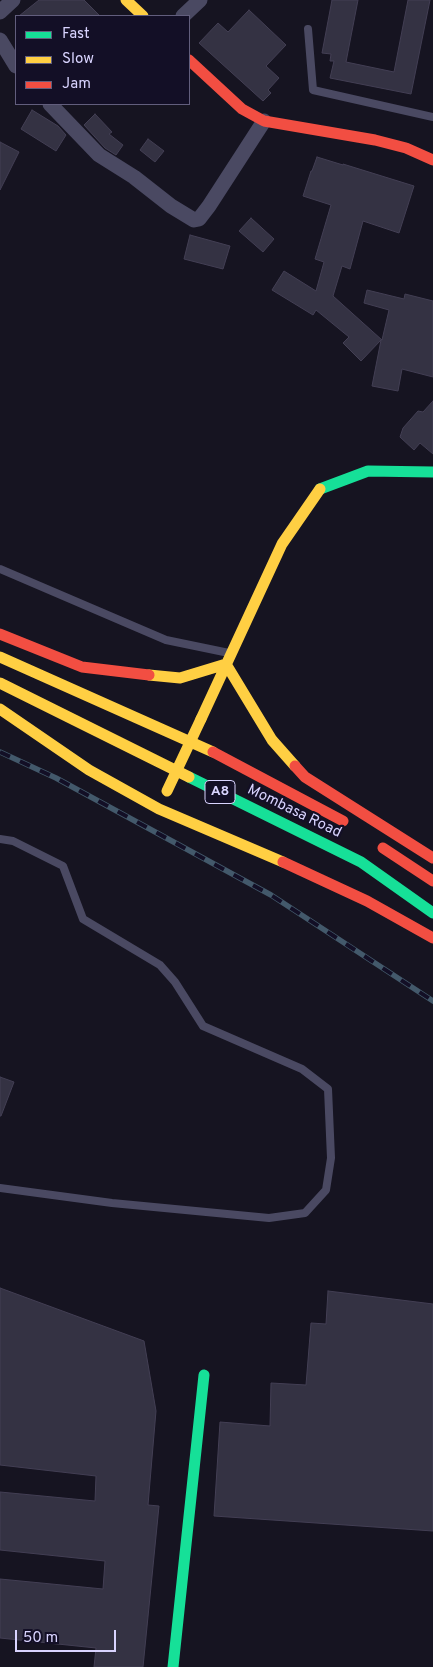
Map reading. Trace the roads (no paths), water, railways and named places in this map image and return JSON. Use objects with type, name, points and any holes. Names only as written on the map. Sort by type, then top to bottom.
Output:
[{"type":"main road","points":[[126,0],[142,15]]},
{"type":"main road","points":[[190,61],[242,109],[264,121],[375,140],[406,148],[433,160]]},
{"type":"main road","points":[[159,810],[282,544],[321,488],[368,471],[433,472]]},
{"type":"main road","points":[[0,634],[82,667],[180,678],[229,659]]},
{"type":"main road","name":"Mombasa Road","points":[[0,656],[216,753],[338,817],[354,828]]},
{"type":"main road","points":[[229,659],[272,740],[305,776],[433,858]]},
{"type":"main road","name":"Mombasa Road","points":[[0,683],[361,862],[433,913]]},
{"type":"main road","points":[[0,709],[89,770],[159,810],[259,851],[367,901],[433,938]]},
{"type":"main road","points":[[378,844],[433,881]]},
{"type":"main road","points":[[173,1667],[204,1375]]},
{"type":"street","points":[[0,12],[13,0]]},
{"type":"street","points":[[184,15],[200,0]]},
{"type":"street","points":[[0,40],[15,64]]},
{"type":"street","points":[[51,105],[99,155],[134,177],[184,215],[194,220],[199,220],[210,206],[264,121]]},
{"type":"lane","points":[[308,29],[313,90],[433,117]]},
{"type":"lane","points":[[0,569],[166,640],[229,659]]},
{"type":"lane","points":[[0,839],[13,841],[63,866],[83,919],[160,965],[175,982],[203,1026],[302,1069],[328,1089],[331,1158],[326,1190],[305,1213],[268,1218],[112,1203],[0,1188]]},
{"type":"railway","points":[[0,752],[56,778],[271,895],[433,1001]]}]
